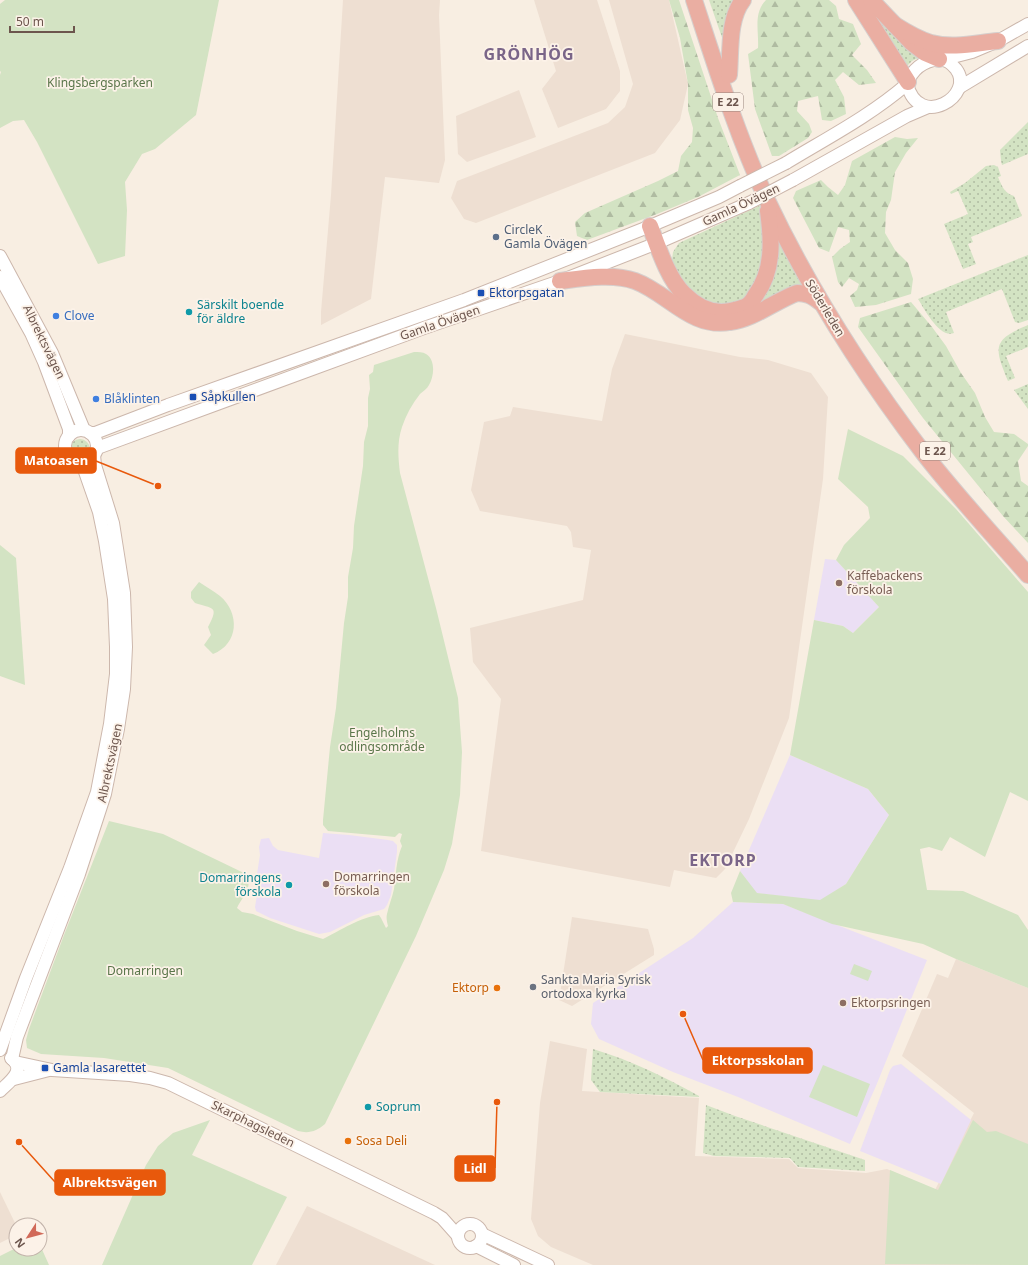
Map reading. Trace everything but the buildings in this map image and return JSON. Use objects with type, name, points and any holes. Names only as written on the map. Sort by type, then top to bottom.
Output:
[{"type":"highway","name":"Söderleden","points":[[694,0],[736,128],[767,200],[820,302],[866,374],[912,438],[961,499],[1028,575]]},
{"type":"highway","name":"Söderleden","points":[[704,0],[756,152],[780,205],[822,284],[868,360],[935,451],[1028,561]]},
{"type":"highway","points":[[729,75],[734,24],[737,11],[743,0]]},
{"type":"highway","points":[[856,0],[907,83]]},
{"type":"highway","points":[[870,0],[916,46],[925,53],[942,59]]},
{"type":"highway","points":[[895,25],[918,38],[931,43],[957,46],[998,42]]},
{"type":"highway","points":[[653,245],[682,293],[692,302],[715,312],[727,312],[746,307],[760,290],[768,268],[771,229],[767,200]]},
{"type":"highway","points":[[646,228],[672,295],[682,311]]},
{"type":"highway","points":[[560,281],[623,277],[637,282],[665,298],[682,311],[699,319],[714,322],[730,322],[745,318],[797,293],[804,293],[820,302]]},
{"type":"main road","points":[[1028,24],[998,42],[972,52],[931,60],[919,66],[912,73],[907,83],[913,98],[919,104],[935,108],[949,102],[960,87],[1028,46]]},
{"type":"main road","points":[[942,59],[952,64],[958,72],[960,87]]},
{"type":"main road","name":"Gamla Övägen","points":[[87,432],[95,433],[458,302],[646,228],[719,197],[786,163],[866,116],[890,99],[907,83]]},
{"type":"main road","name":"Gamla Övägen","points":[[95,452],[100,447],[411,333],[560,281],[653,245],[749,203],[794,180],[907,116],[928,107]]},
{"type":"main road","name":"Albrektsvägen","points":[[0,256],[52,353],[87,432]]},
{"type":"main road","name":"Albrektsvägen","points":[[0,277],[31,333],[44,362],[69,429],[69,436]]},
{"type":"main road","points":[[77,431],[87,432],[95,438],[97,445],[95,452],[86,461],[78,462],[67,454],[65,443],[69,436],[77,431]]},
{"type":"main road","name":"Albrektsvägen","points":[[6,1084],[17,1073],[17,1066],[13,1060],[16,1036],[79,874],[105,794],[118,729],[124,689],[126,647],[124,593],[113,523],[95,465],[95,452]]},
{"type":"main road","name":"Albrektsvägen","points":[[0,1050],[26,978],[70,868],[97,792],[110,724],[115,681],[116,647],[116,626],[111,580],[105,541],[98,512],[84,469],[78,462]]},
{"type":"main road","name":"Skarphagsleden","points":[[0,1055],[9,1056],[13,1060],[52,1070],[130,1075],[168,1083],[442,1218],[465,1225]]},
{"type":"main road","name":"Skarphagsleden","points":[[6,1084],[52,1070]]},
{"type":"main road","name":"Skarphagsleden","points":[[442,1218],[458,1236]]},
{"type":"main road","points":[[468,1224],[479,1227],[482,1234],[481,1241],[476,1246],[470,1248],[461,1243],[458,1236],[460,1230],[468,1224]]},
{"type":"main road","points":[[482,1234],[548,1265]]},
{"type":"main road","points":[[476,1246],[514,1265]]},
{"type":"shaded area","points":[[343,0],[440,0],[439,15],[445,160],[439,183],[385,177],[371,299],[321,325],[331,195]]},
{"type":"shaded area","points":[[534,0],[597,0],[620,71],[620,91],[606,109],[558,128],[542,89],[556,71]]},
{"type":"shaded area","points":[[609,0],[669,0],[688,84],[680,120],[655,153],[476,223],[464,219],[451,198],[457,181],[608,123],[625,107],[633,84]]},
{"type":"shaded area","points":[[519,90],[536,137],[467,162],[458,154],[456,116]]},
{"type":"shaded area","points":[[625,334],[740,357],[768,360],[811,373],[828,397],[823,479],[789,718],[749,819],[725,869],[716,878],[674,870],[670,887],[481,851],[501,699],[473,662],[470,628],[583,600],[591,550],[573,547],[571,532],[567,526],[480,511],[471,490],[484,422],[510,416],[513,407],[602,421],[612,369]]},
{"type":"shaded area","name":"Kaffebackens förskola","points":[[825,559],[836,560],[879,607],[853,633],[843,626],[814,620]]},
{"type":"shaded area","points":[[790,755],[868,789],[889,815],[846,884],[820,901],[756,893],[740,871]]},
{"type":"shaded area","name":"Domarringen förskola","points":[[323,833],[388,840],[393,841],[397,845],[391,895],[384,909],[364,915],[330,932],[319,934],[270,918],[256,911],[255,907],[259,883],[257,874],[261,839],[269,838],[273,846],[278,850],[319,858]]},
{"type":"shaded area","points":[[733,902],[783,904],[927,960],[876,1086],[850,1144],[738,1097],[673,1072],[599,1039],[591,1024],[593,1003],[693,938]]},
{"type":"shaded area","points":[[572,917],[648,929],[654,949],[654,955],[572,1006],[559,1000]]},
{"type":"shaded area","points":[[956,959],[1028,988],[1028,1265],[593,1265],[551,1247],[538,1236],[531,1219],[540,1103],[550,1041],[587,1049],[582,1091],[699,1098],[695,1156],[789,1159],[798,1168],[866,1173],[887,1169],[935,1190],[974,1113],[902,1056],[937,974],[948,978]]},
{"type":"shaded area","points":[[901,1064],[971,1120],[941,1184],[860,1151],[890,1070],[893,1066]]},
{"type":"shaded area","points":[[0,1192],[12,1217],[8,1217],[8,1239],[0,1243]]},
{"type":"shaded area","points":[[307,1206],[435,1265],[276,1265]]},
{"type":"green space","name":"Klingsbergsparken","points":[[5,0],[219,0],[196,115],[155,149],[142,154],[125,182],[127,210],[125,256],[98,264],[37,142],[24,120],[13,121],[0,128],[0,4]]},
{"type":"green space","points":[[669,0],[679,0],[718,118],[740,175],[698,197],[587,240],[577,236],[575,222],[585,213],[678,171],[681,156],[692,142],[693,128],[688,110],[688,84],[680,38]]},
{"type":"green space","points":[[709,0],[738,0],[726,49]]},
{"type":"green space","points":[[766,0],[829,0],[836,6],[839,19],[853,24],[861,44],[852,55],[867,70],[876,83],[859,85],[843,72],[835,80],[844,97],[846,114],[831,121],[822,120],[818,96],[798,101],[797,111],[809,124],[812,132],[808,138],[779,156],[772,156],[755,109],[748,54],[758,48],[758,16],[762,5]]},
{"type":"green space","points":[[864,0],[922,56],[912,61],[905,68]]},
{"type":"green space","points":[[1028,122],[1028,154],[1002,165],[1000,150]]},
{"type":"green space","points":[[895,137],[907,139],[918,138],[906,153],[895,172],[891,200],[886,212],[885,233],[895,250],[908,263],[913,279],[911,294],[876,305],[855,307],[850,296],[857,290],[859,284],[849,278],[842,287],[838,282],[832,257],[850,242],[849,230],[838,227],[829,252],[819,248],[793,198],[796,191],[821,180],[838,195],[845,185],[852,161]]},
{"type":"green space","points":[[994,165],[998,167],[1001,176],[998,177],[1002,186],[1008,193],[1014,196],[1022,216],[971,237],[973,242],[968,244],[976,264],[963,269],[944,224],[968,214],[958,191],[951,194],[950,192],[965,183],[986,166]]},
{"type":"green space","points":[[761,205],[766,255],[750,295],[739,302],[728,306],[704,303],[685,288],[672,260],[673,252],[679,243]]},
{"type":"green space","points":[[775,231],[805,288],[754,309]]},
{"type":"green space","points":[[1028,255],[1028,320],[1019,323],[1015,322],[1002,289],[946,312],[954,333],[949,334],[938,328],[918,299]]},
{"type":"green space","points":[[911,302],[946,346],[961,373],[975,393],[985,417],[994,432],[1014,434],[1028,444],[1018,461],[1021,481],[1028,486],[1028,543],[1003,516],[923,418],[858,327],[860,318]]},
{"type":"green space","points":[[1028,325],[1028,347],[1006,356],[1015,378],[1008,381],[1000,360],[999,346],[1002,340],[1008,335]]},
{"type":"green space","name":"Domarringen","points":[[414,352],[426,354],[429,357],[433,364],[433,373],[431,382],[414,402],[407,414],[400,433],[398,455],[399,467],[458,698],[462,752],[460,795],[452,844],[444,870],[416,936],[325,1124],[313,1131],[298,1131],[168,1068],[104,1058],[41,1054],[27,1048],[26,1040],[29,1029],[109,821],[163,834],[246,874],[249,883],[248,888],[237,908],[242,912],[253,914],[297,931],[323,939],[350,925],[372,916],[379,915],[386,928],[388,926],[387,916],[394,889],[397,862],[402,846],[400,841],[402,834],[399,833],[395,837],[328,831],[323,825],[323,820],[348,597],[348,577],[363,466],[364,442],[368,426],[368,398],[370,389],[369,375],[373,372],[374,365]]},
{"type":"green space","points":[[1028,384],[1028,409],[1014,390]]},
{"type":"green space","points":[[848,429],[903,456],[956,509],[1028,592],[1028,801],[1010,792],[985,857],[950,837],[942,851],[929,847],[920,849],[927,890],[963,891],[1018,915],[1028,930],[1028,988],[923,944],[832,924],[783,904],[733,902],[731,893],[740,871],[757,893],[820,900],[846,884],[889,815],[868,789],[790,755],[814,620],[843,626],[853,633],[879,607],[836,560],[844,545],[870,518],[868,507],[838,479]]},
{"type":"green space","points":[[76,439],[84,439],[90,445],[90,453],[84,459],[76,459],[70,453],[70,445]]},
{"type":"green space","points":[[0,545],[16,558],[25,685],[0,676]]},
{"type":"green space","points":[[199,582],[218,594],[227,603],[233,619],[234,628],[228,643],[222,649],[213,654],[204,645],[211,635],[208,627],[212,620],[214,611],[210,607],[195,603],[191,598],[191,592]]},
{"type":"green space","points":[[854,964],[872,971],[868,981],[850,974]]},
{"type":"green space","points":[[593,1049],[620,1058],[647,1070],[699,1097],[600,1092],[591,1080]]},
{"type":"green space","points":[[823,1065],[870,1084],[857,1117],[809,1097]]},
{"type":"green space","points":[[706,1105],[865,1160],[865,1171],[798,1167],[790,1158],[714,1156],[703,1153]]},
{"type":"green space","points":[[210,1120],[192,1155],[287,1197],[252,1265],[102,1265],[146,1165],[158,1146],[173,1133]]},
{"type":"green space","points":[[973,1120],[987,1132],[996,1131],[1028,1144],[1028,1265],[885,1264],[890,1170],[938,1190]]},
{"type":"green space","points":[[8,1252],[8,1257],[45,1257],[49,1265],[0,1265],[0,1256]]},
{"type":"place","name":"CircleK Gamla Övägen","points":[[496,237]]},
{"type":"place","name":"Ektorpsgatan","points":[[481,293]]},
{"type":"place","name":"Särskilt boende för äldre","points":[[189,312]]},
{"type":"place","name":"Clove","points":[[56,316]]},
{"type":"place","name":"Såpkullen","points":[[193,397]]},
{"type":"place","name":"Blåklinten","points":[[96,399]]},
{"type":"place","name":"Matoasen","points":[[158,486]]},
{"type":"place","name":"Kaffebackens förskola","points":[[839,583]]},
{"type":"place","name":"Domarringen förskola","points":[[326,884]]},
{"type":"place","name":"Domarringens förskola","points":[[289,885]]},
{"type":"place","name":"Sankta Maria Syrisk ortodoxa kyrka","points":[[533,987]]},
{"type":"place","name":"Ektorp","points":[[497,988]]},
{"type":"place","name":"Ektorpsringen","points":[[843,1003]]},
{"type":"place","name":"Ektorpsskolan","points":[[683,1014]]},
{"type":"place","name":"Gamla lasarettet","points":[[45,1068]]},
{"type":"place","name":"Lidl","points":[[497,1102]]},
{"type":"place","name":"Soprum","points":[[368,1107]]},
{"type":"place","name":"Sosa Deli","points":[[348,1141]]},
{"type":"place","name":"Albrektsvägen","points":[[19,1142]]},
{"type":"district","name":"GRÖNHÖG","points":[[529,54]]},
{"type":"district","name":"EKTORP","points":[[723,860]]},
{"type":"park label","name":"Engelholms odlingsområde","points":[[382,740]]}]
